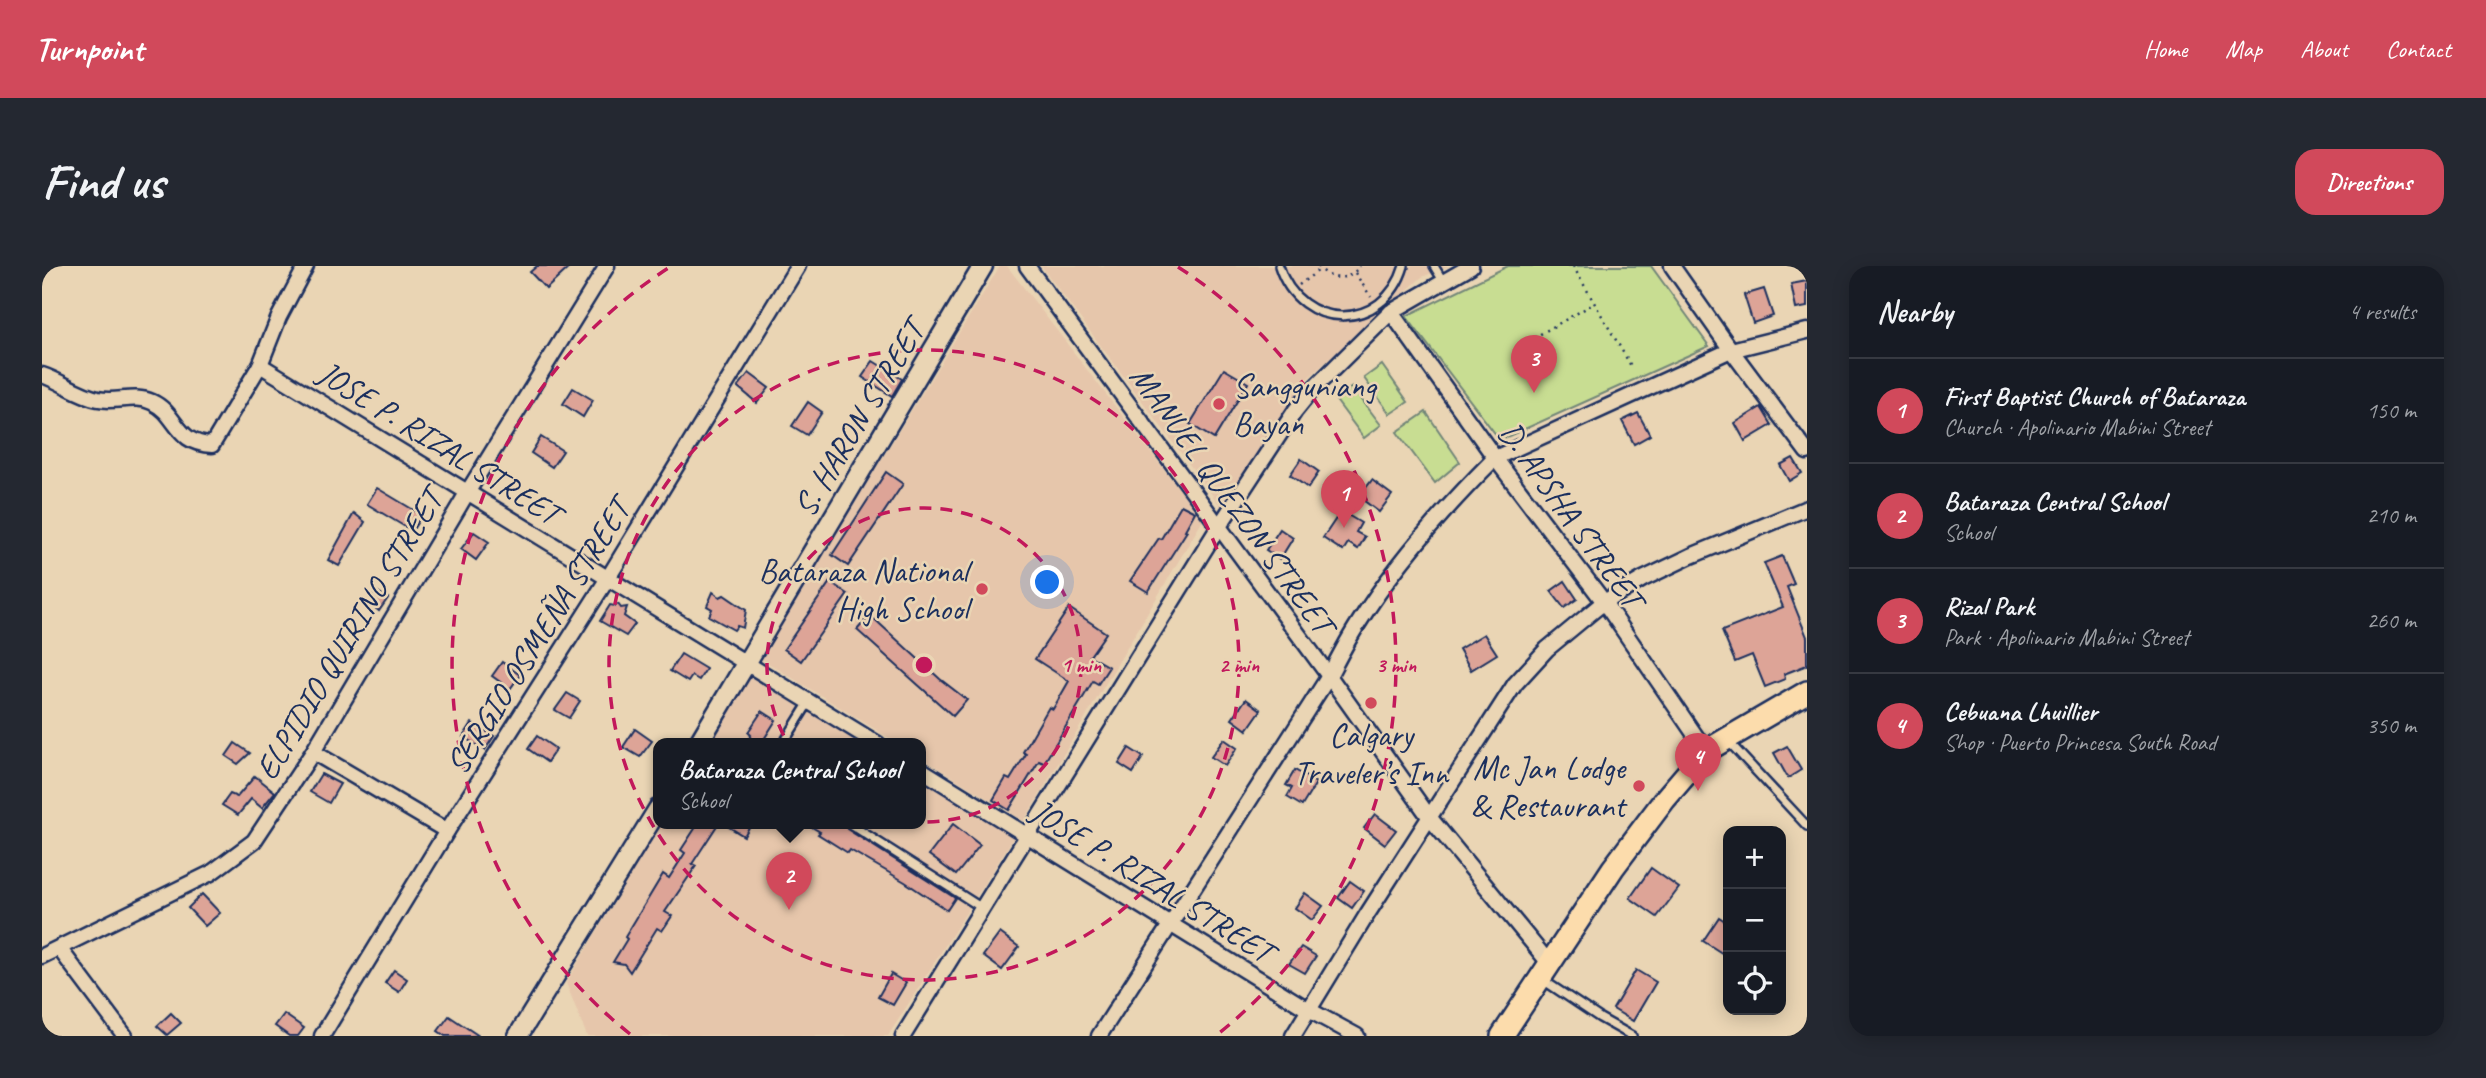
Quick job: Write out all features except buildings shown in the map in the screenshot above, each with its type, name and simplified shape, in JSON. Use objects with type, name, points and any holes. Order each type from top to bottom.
[{"type":"main road","points":[[1502,1036],[1613,868],[1665,799],[1706,751],[1807,691]]},
{"type":"street","points":[[42,375],[100,400],[134,398],[155,403],[166,413],[181,435],[209,446],[216,442],[260,365],[279,317],[306,266]]},
{"type":"street","name":"ELPIDIO QUIRINO STREET","points":[[42,956],[211,873],[254,841],[313,752],[467,493],[607,266]]},
{"type":"street","name":"SERGIO OSMEÑA STREET","points":[[322,1036],[447,831],[608,578],[798,266]]},
{"type":"street","name":"S. HARON STREET","points":[[702,738],[983,266]]},
{"type":"street","name":"MANUEL QUEZON STREET","points":[[1027,266],[1544,971]]},
{"type":"street","points":[[903,1036],[1218,528],[1295,411],[1383,307],[1471,266]]},
{"type":"street","points":[[1672,266],[1807,452]]},
{"type":"street","name":"D. APSHA STREET","points":[[1383,307],[1604,602],[1706,751]]},
{"type":"street","points":[[1099,1036],[1329,676],[1358,623],[1436,521],[1495,458],[1731,350],[1807,331]]},
{"type":"street","name":"JOSE P. RIZAL STREET","points":[[260,365],[868,738]]},
{"type":"street","points":[[1293,1036],[1515,684],[1547,649],[1604,602],[1643,579],[1807,508]]},
{"type":"street","points":[[313,752],[447,831]]},
{"type":"street","name":"JOSE P. RIZAL STREET","points":[[926,773],[1309,1010],[1357,1036]]},
{"type":"street","points":[[518,1036],[653,817]]},
{"type":"street","points":[[59,948],[125,1036]]},
{"type":"lane","points":[[1279,266],[1291,291],[1304,304],[1324,314],[1348,316],[1383,307],[1404,266]]},
{"type":"lane","points":[[1434,266],[1443,281]]},
{"type":"lane","points":[[787,738],[809,702]]},
{"type":"lane","points":[[1726,739],[1807,825]]},
{"type":"lane","points":[[857,829],[982,908]]},
{"type":"lane","points":[[1544,971],[1632,1036]]},
{"type":"path","points":[[1291,291],[1319,268],[1331,277],[1338,278],[1346,277],[1360,266]]},
{"type":"path","points":[[1573,266],[1631,366]]},
{"type":"path","points":[[1354,272],[1383,307]]},
{"type":"path","points":[[1528,341],[1595,303]]},
{"type":"shaded area","name":"Bataraza National High School","points":[[1000,266],[1007,266],[1203,520],[1024,821],[926,761],[926,738],[889,738],[760,658]]},
{"type":"shaded area","points":[[1041,266],[1449,266],[1422,277],[1308,378],[1222,508]]},
{"type":"shaded area","points":[[751,675],[853,738],[713,738]]},
{"type":"shaded area","points":[[926,783],[1014,837],[888,1036],[587,1036],[566,983],[658,829],[926,829]]},
{"type":"green space","points":[[1508,266],[1651,266],[1709,346],[1500,440],[1406,316]]},
{"type":"green space","points":[[1382,365],[1408,402],[1390,414],[1364,378]]},
{"type":"green space","points":[[1352,387],[1381,425],[1364,438],[1335,399]]},
{"type":"green space","points":[[1426,412],[1460,462],[1435,483],[1397,432]]},
{"type":"place","name":"Rizal Park","points":[[1534,393]]},
{"type":"place","name":"Sangguniang Bayan","points":[[1219,404]]},
{"type":"place","name":"First Baptist Church of Bataraza","points":[[1344,528]]},
{"type":"place","name":"Bataraza National High School","points":[[982,589]]},
{"type":"place","name":"Calgary Traveler’s Inn","points":[[1371,703]]},
{"type":"place","name":"Mc Jan Lodge & Restaurant","points":[[1639,786]]},
{"type":"place","name":"Cebuana Lhuillier","points":[[1698,791]]},
{"type":"place","name":"Bataraza Central School","points":[[789,910]]}]
